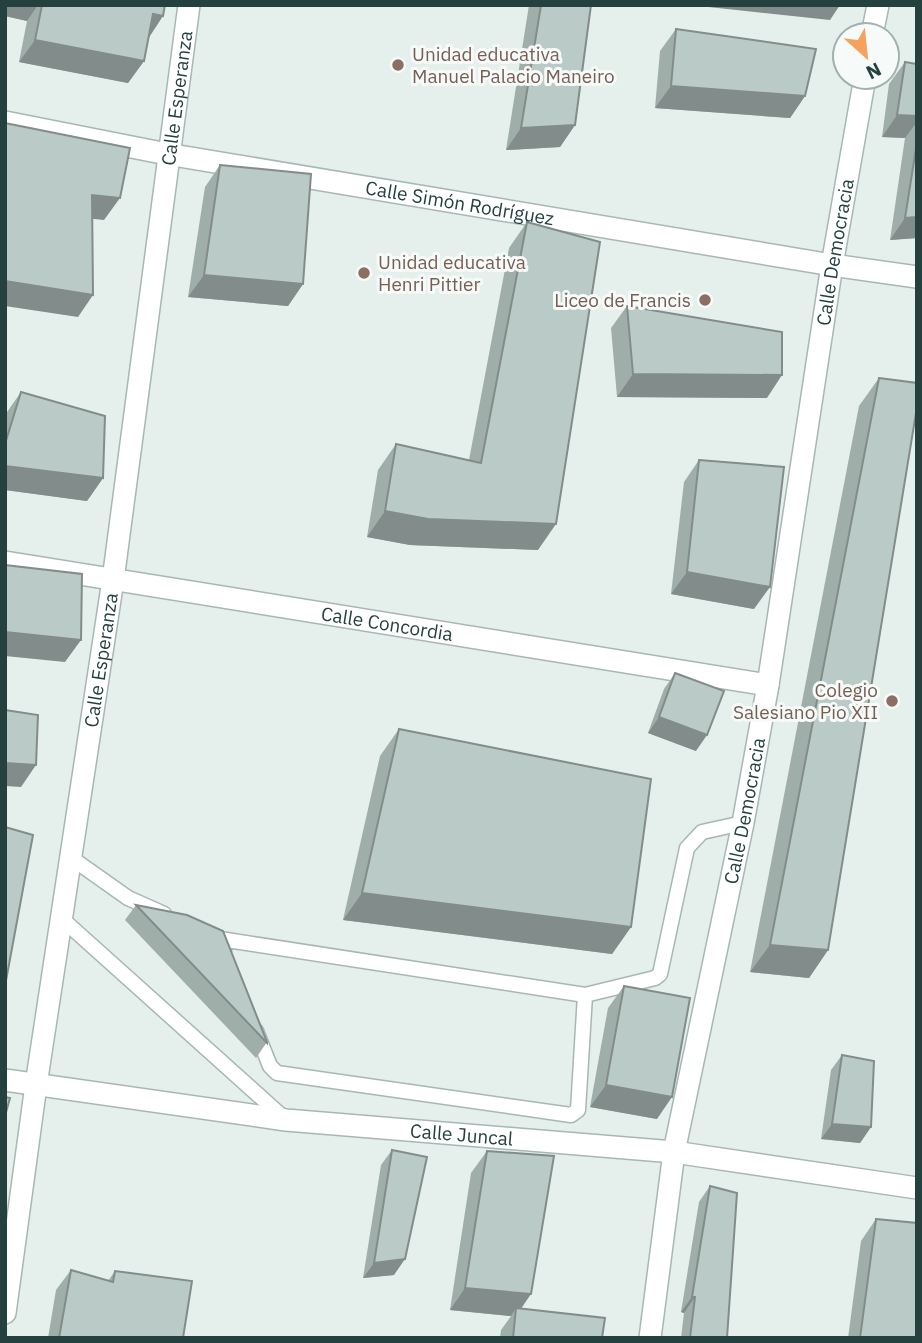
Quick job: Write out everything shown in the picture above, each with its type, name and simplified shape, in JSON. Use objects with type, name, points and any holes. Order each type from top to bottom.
[{"type":"street","name":"Calle Esperanza","points":[[5,1313],[36,1084],[113,580],[167,154],[189,5]]},
{"type":"street","name":"Calle Democracia","points":[[650,1338],[674,1152],[743,822],[768,685],[832,265],[863,91]]},
{"type":"street","name":"Calle Simón Rodríguez","points":[[5,122],[167,154],[832,265],[917,276]]},
{"type":"street","name":"Calle Concordia","points":[[5,562],[768,685]]},
{"type":"street","name":"Calle Juncal","points":[[5,1080],[286,1120],[674,1152],[917,1188]]},
{"type":"lane","points":[[230,964],[214,936],[585,995],[660,974],[687,848],[702,832],[743,822]]},
{"type":"lane","points":[[70,857],[128,898],[183,922]]},
{"type":"lane","points":[[61,918],[286,1120]]},
{"type":"lane","points":[[250,1015],[270,1066],[277,1073],[571,1115],[578,1110],[585,995]]},
{"type":"building","points":[[42,5],[165,5],[163,16],[153,14],[144,61],[35,40]]},
{"type":"building","points":[[541,5],[591,5],[575,125],[521,128]]},
{"type":"building","points":[[676,29],[816,49],[805,96],[671,86]]},
{"type":"building","points":[[905,62],[917,64],[917,116],[897,115]]},
{"type":"building","points":[[5,123],[130,148],[120,198],[92,195],[93,295],[5,281]]},
{"type":"building","points":[[917,142],[917,217],[905,218]]},
{"type":"building","points":[[220,165],[311,174],[303,284],[204,275]]},
{"type":"building","points":[[527,222],[600,242],[556,524],[428,519],[385,511],[396,444],[481,463]]},
{"type":"building","points":[[627,306],[782,332],[782,375],[633,374]]},
{"type":"building","points":[[879,378],[917,383],[917,407],[828,950],[770,945]]},
{"type":"building","points":[[21,392],[105,416],[103,478],[5,466],[5,444]]},
{"type":"building","points":[[699,460],[784,467],[770,587],[687,572]]},
{"type":"building","points":[[5,565],[82,574],[81,640],[5,632]]},
{"type":"building","points":[[675,673],[724,691],[707,735],[659,717]]},
{"type":"building","points":[[5,710],[38,715],[36,765],[5,763]]},
{"type":"building","points":[[399,729],[651,779],[631,927],[362,893]]},
{"type":"building","points":[[5,827],[33,835],[5,986]]},
{"type":"building","points":[[136,905],[187,915],[223,931],[267,1043]]},
{"type":"building","points":[[624,986],[690,998],[672,1097],[606,1085]]},
{"type":"building","points":[[842,1055],[874,1061],[871,1127],[832,1124]]},
{"type":"building","points":[[5,1097],[10,1098],[5,1116]]},
{"type":"building","points":[[392,1150],[427,1157],[405,1259],[374,1263]]},
{"type":"building","points":[[487,1151],[554,1156],[531,1294],[465,1288]]},
{"type":"building","points":[[710,1186],[737,1193],[727,1338],[690,1338],[695,1297],[692,1297]]},
{"type":"building","points":[[876,1219],[917,1223],[917,1338],[860,1338]]},
{"type":"building","points":[[71,1270],[113,1282],[115,1271],[192,1281],[183,1338],[59,1338]]},
{"type":"building","points":[[516,1308],[605,1318],[602,1338],[513,1338]]},
{"type":"place","name":"Unidad educativa Manuel Palacio Maneiro","points":[[398,65]]},
{"type":"place","name":"Unidad educativa Henri Pittier","points":[[364,273]]},
{"type":"place","name":"Liceo de Francis","points":[[705,300]]},
{"type":"place","name":"Colegio Salesiano Pio XII","points":[[892,701]]}]
